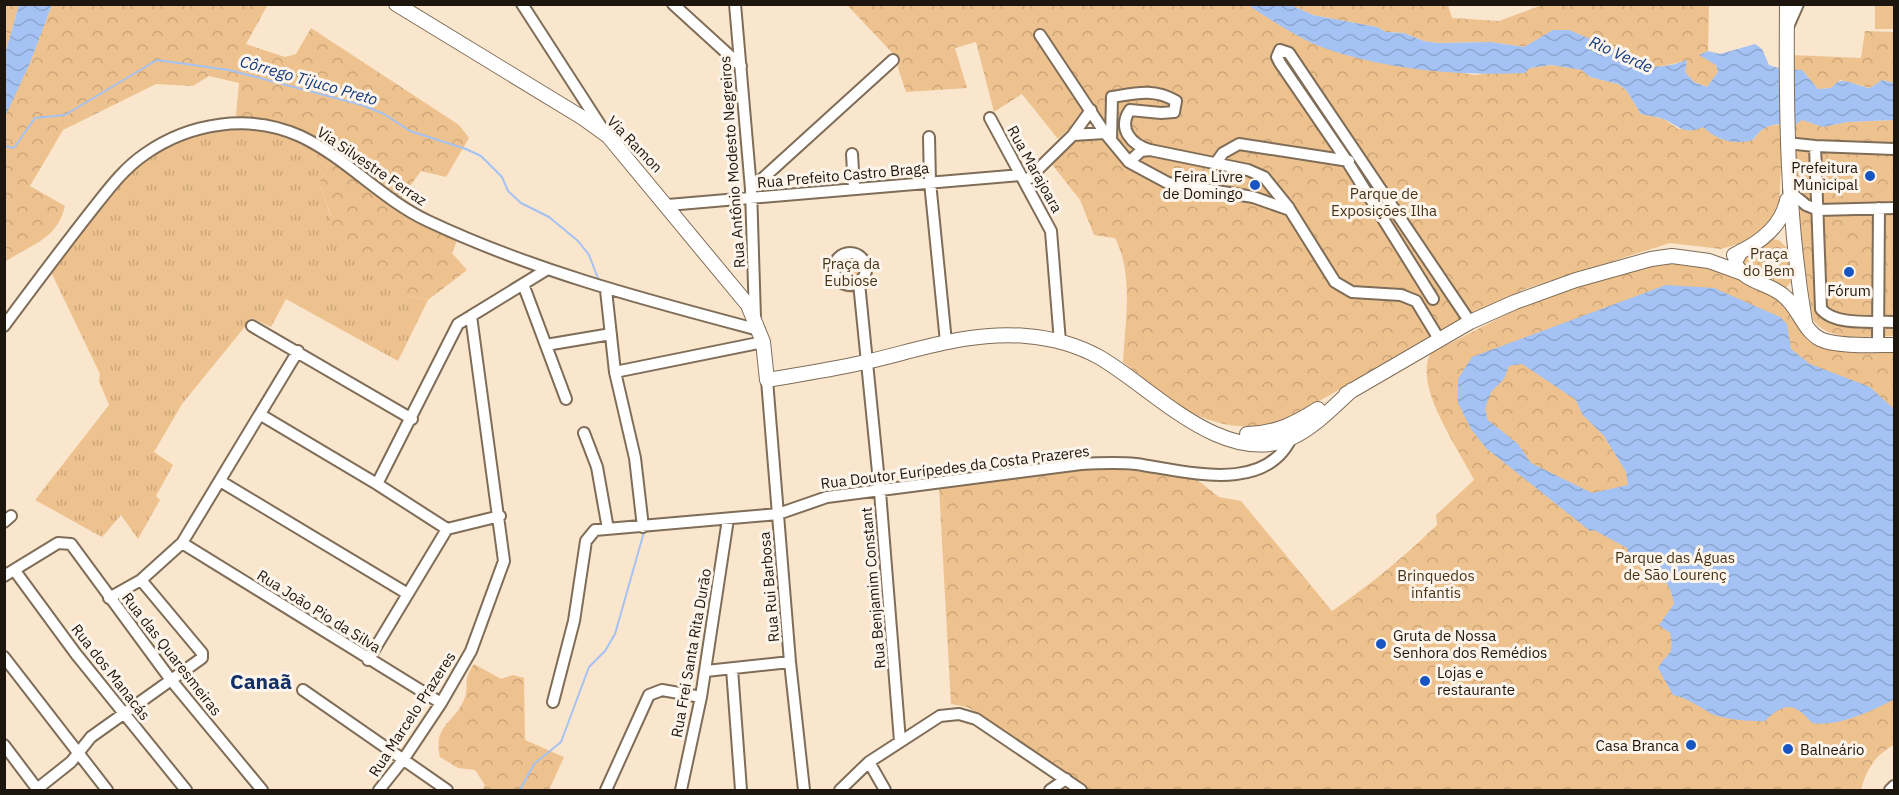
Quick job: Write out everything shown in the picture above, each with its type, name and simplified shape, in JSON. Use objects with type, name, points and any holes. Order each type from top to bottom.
[{"type":"main road","name":"Via Ramon","points":[[396,4],[583,118],[608,136],[668,205],[735,288],[759,330],[767,380]]},
{"type":"main road","points":[[1787,4],[1789,191],[1792,243],[1805,322]]},
{"type":"main road","points":[[1708,261],[1727,258],[1742,251],[1768,233],[1783,215],[1789,191]]},
{"type":"main road","points":[[1768,233],[1783,235],[1792,243]]},
{"type":"main road","points":[[1742,251],[1735,262],[1742,273]]},
{"type":"main road","points":[[1196,423],[1226,433],[1254,434],[1277,430],[1297,423],[1470,322],[1554,287],[1651,259],[1672,256],[1708,261],[1742,273],[1782,293],[1810,331],[1820,340],[1894,345]]},
{"type":"main road","points":[[1782,293],[1798,280]]},
{"type":"main road","points":[[767,380],[868,361],[946,342],[1005,335],[1060,342],[1109,363],[1217,436],[1239,442],[1271,442],[1291,438],[1352,390]]},
{"type":"street","points":[[522,4],[608,136]]},
{"type":"street","points":[[673,4],[741,66]]},
{"type":"street","name":"Rua Antônio Modesto Negreiros","points":[[735,4],[751,194],[759,330]]},
{"type":"street","points":[[1786,36],[1798,4]]},
{"type":"street","points":[[1041,35],[1108,137],[1129,162],[1168,183],[1261,199],[1290,210]]},
{"type":"street","points":[[1433,299],[1347,161],[1280,63],[1277,57],[1278,51],[1283,49],[1289,53],[1470,322]]},
{"type":"street","points":[[751,194],[894,60]]},
{"type":"street","points":[[1108,137],[1112,97],[1143,91],[1164,94],[1176,101],[1174,112],[1130,110],[1125,120],[1125,130],[1134,142],[1150,150],[1248,170],[1264,177],[1290,210],[1335,282],[1352,292],[1401,295],[1416,301],[1439,339]]},
{"type":"street","points":[[1023,179],[1073,135],[1091,110]]},
{"type":"street","name":"Rua Marajoara","points":[[990,118],[1045,218],[1053,240],[1060,342]]},
{"type":"street","name":"Via Silvestre Ferraz","points":[[4,326],[74,232],[130,166],[145,154],[180,135],[222,124],[260,125],[298,136],[335,157],[400,207],[546,270],[606,290],[759,330]]},
{"type":"street","points":[[1073,135],[1108,137]]},
{"type":"street","points":[[929,137],[930,182],[946,342]]},
{"type":"street","points":[[1787,139],[1815,146],[1894,149]]},
{"type":"street","points":[[1215,164],[1223,153],[1239,144],[1347,161],[1360,161]]},
{"type":"street","points":[[1815,146],[1821,309],[1826,315],[1833,317],[1894,322]]},
{"type":"street","points":[[1129,162],[1141,151],[1150,150]]},
{"type":"street","points":[[852,154],[854,188]]},
{"type":"street","name":"Rua Prefeito Castro Braga","points":[[668,205],[751,194],[930,182],[1023,179]]},
{"type":"street","points":[[1789,191],[1806,205],[1818,210],[1894,208]]},
{"type":"street","points":[[1878,345],[1880,321],[1879,208]]},
{"type":"street","points":[[377,484],[412,419],[454,329],[546,270]]},
{"type":"street","name":"Rua Benjamim Constant","points":[[859,283],[880,492],[900,741]]},
{"type":"street","points":[[523,284],[566,399]]},
{"type":"street","points":[[606,290],[615,372],[635,458],[643,527]]},
{"type":"street","name":"Rua Marcelo Prazeres","points":[[379,790],[403,760],[441,703],[471,651],[504,561],[500,516],[471,316]]},
{"type":"street","points":[[252,326],[412,419]]},
{"type":"street","points":[[615,372],[759,330]]},
{"type":"street","points":[[546,345],[611,334]]},
{"type":"street","points":[[109,598],[141,580],[182,543],[298,351]]},
{"type":"street","name":"Rua Rui Barbosa","points":[[767,380],[790,662],[804,790]]},
{"type":"street","points":[[261,415],[447,529]]},
{"type":"street","name":"Rua Doutor Eurípedes da Costa Prazeres","points":[[554,702],[574,621],[586,541],[595,530],[778,514],[827,497],[1100,463],[1136,464],[1200,474],[1238,473],[1255,470],[1276,461],[1291,438],[1297,423]]},
{"type":"street","points":[[584,433],[597,467],[609,529]]},
{"type":"street","points":[[220,481],[408,594]]},
{"type":"street","points":[[368,660],[447,529],[500,516]]},
{"type":"street","name":"Rua Frei Santa Rita Durão","points":[[681,790],[701,697],[728,519]]},
{"type":"street","name":"Rua das Quaresmeiras","points":[[15,571],[58,543],[71,544],[171,680],[262,790]]},
{"type":"street","name":"Rua João Pio da Silva","points":[[182,543],[441,703]]},
{"type":"street","points":[[4,576],[15,571]]},
{"type":"street","name":"Rua dos Manacás","points":[[15,571],[186,790]]},
{"type":"street","points":[[4,745],[38,790],[64,769],[91,737],[201,660],[202,653],[141,580]]},
{"type":"street","points":[[6,662],[107,790]]},
{"type":"street","points":[[705,671],[790,662]]},
{"type":"street","points":[[732,669],[741,790]]},
{"type":"street","points":[[303,690],[447,790]]},
{"type":"street","points":[[606,790],[649,695],[663,690],[701,697]]},
{"type":"street","points":[[840,790],[869,762],[900,741],[944,715],[959,714],[976,719],[1081,790]]},
{"type":"street","points":[[869,762],[885,790]]},
{"type":"street","points":[[1050,790],[1066,779]]},
{"type":"street","points":[[1890,790],[1894,786]]},
{"type":"green space","points":[[268,4],[246,44],[285,57],[296,54],[311,28],[459,125],[469,138],[446,177],[421,171],[399,201],[324,145],[236,116],[239,83],[209,76],[193,86],[156,84],[63,130],[30,186],[65,206],[61,217],[56,227],[42,240],[5,262],[4,117],[30,63],[52,5]]},
{"type":"green space","points":[[4,5],[19,5],[5,54]]},
{"type":"green space","name":"Parque de Exposições Ilha","points":[[847,5],[1248,5],[1310,41],[1444,70],[1475,75],[1552,65],[1582,70],[1590,77],[1618,84],[1626,90],[1641,114],[1664,119],[1678,129],[1703,127],[1721,139],[1753,140],[1764,127],[1783,124],[1779,208],[1764,228],[1741,243],[1721,249],[1670,243],[1525,289],[1474,313],[1277,425],[1252,427],[1230,425],[1193,413],[1176,403],[1123,362],[1127,299],[1125,268],[1121,252],[1115,238],[1094,235],[1080,200],[1051,163],[1074,137],[1102,138],[1085,113],[1058,139],[1022,94],[994,112],[976,42],[955,48],[967,88],[906,92],[898,68],[900,61]]},
{"type":"green space","points":[[1291,5],[1448,5],[1452,18],[1499,21],[1542,5],[1709,5],[1708,51],[1700,54],[1716,65],[1718,72],[1707,87],[1694,82],[1685,72],[1687,61],[1648,69],[1639,64],[1625,62],[1569,30],[1553,31],[1524,47],[1491,42],[1438,43],[1424,41],[1404,33],[1386,32],[1377,27],[1313,15]]},
{"type":"green space","points":[[1875,5],[1894,5],[1894,29],[1875,29]]},
{"type":"green space","points":[[1865,31],[1894,32],[1894,83],[1882,80],[1870,88],[1840,80],[1832,88],[1818,89],[1802,70],[1793,70],[1792,55],[1861,58]]},
{"type":"green space","points":[[1802,120],[1823,127],[1848,122],[1894,120],[1894,336],[1839,335],[1820,327],[1813,320],[1796,210],[1793,125]]},
{"type":"green space","points":[[259,128],[299,139],[302,149],[328,167],[319,183],[331,217],[409,296],[428,300],[398,361],[286,299],[271,327],[252,318],[182,404],[154,452],[173,465],[156,496],[160,500],[138,539],[121,515],[102,537],[35,500],[109,405],[99,381],[100,374],[52,274],[56,264],[105,200],[141,164],[162,149],[213,129]]},
{"type":"green space","points":[[299,139],[458,238],[452,253],[467,270],[428,300],[409,296],[328,224],[331,216],[319,183],[328,167],[302,149]]},
{"type":"green space","name":"Praça do Bem","points":[[1769,239],[1779,240],[1787,248],[1791,282],[1784,290],[1745,272],[1739,261]]},
{"type":"green space","name":"Praça da Eubiose","points":[[851,249],[866,256],[873,271],[866,286],[851,293],[836,286],[829,271],[836,256]]},
{"type":"green space","name":"Parque das Águas de São Lourenç","points":[[1671,259],[1723,270],[1783,300],[1807,340],[1822,348],[1894,352],[1894,745],[1872,764],[1861,790],[1088,790],[976,712],[967,707],[951,704],[939,487],[1081,469],[1108,468],[1195,478],[1219,497],[1241,501],[1332,611],[1360,591],[1424,537],[1437,525],[1436,515],[1474,480],[1432,399],[1427,366],[1431,353],[1535,300]]},
{"type":"green space","points":[[474,664],[501,679],[513,675],[524,678],[525,740],[564,757],[549,790],[482,790],[485,785],[475,770],[458,768],[440,757],[439,738],[464,700],[468,676]]},
{"type":"water","points":[[19,5],[52,5],[30,63],[5,117],[5,54]]},
{"type":"water","points":[[1248,5],[1291,5],[1313,15],[1377,27],[1386,32],[1404,33],[1424,41],[1438,43],[1491,42],[1524,47],[1553,30],[1569,30],[1617,50],[1625,62],[1656,67],[1687,60],[1685,72],[1694,82],[1707,87],[1718,72],[1716,65],[1699,55],[1708,51],[1720,54],[1755,44],[1762,49],[1769,65],[1782,69],[1802,70],[1818,89],[1832,88],[1835,84],[1844,81],[1870,88],[1882,80],[1894,83],[1894,120],[1848,122],[1823,127],[1802,120],[1795,125],[1777,124],[1766,127],[1753,140],[1726,141],[1714,136],[1703,127],[1688,130],[1663,119],[1641,114],[1626,90],[1618,84],[1590,77],[1582,70],[1551,65],[1530,68],[1525,73],[1500,74],[1423,70],[1373,62],[1314,44]]},
{"type":"water","points":[[1666,285],[1714,288],[1780,317],[1787,324],[1791,349],[1810,364],[1870,387],[1894,409],[1893,700],[1853,718],[1822,724],[1812,723],[1800,711],[1789,707],[1778,710],[1765,721],[1746,721],[1723,717],[1673,695],[1658,668],[1670,653],[1672,646],[1670,633],[1659,625],[1674,604],[1669,587],[1658,573],[1628,552],[1627,548],[1594,530],[1590,531],[1486,448],[1471,429],[1458,403],[1458,379],[1472,357]],"holes":[[[1522,364],[1576,400],[1582,414],[1604,436],[1626,472],[1628,485],[1592,493],[1531,463],[1518,444],[1488,420],[1485,409],[1491,392],[1504,379],[1509,366]]]},
{"type":"waterway","name":"Côrrego Tijuco Preto","points":[[4,146],[14,148],[35,118],[65,115],[157,60],[229,70],[362,105],[384,114],[410,131],[481,156],[502,177],[508,191],[521,203],[549,217],[578,241],[589,255],[599,281]]},
{"type":"waterway","points":[[520,790],[534,764],[561,742],[589,667],[605,651],[615,634],[644,532]]},
{"type":"place","name":"Prefeitura Municipal","points":[[1870,176]]},
{"type":"place","name":"Feira Livre de Domingo","points":[[1255,185]]},
{"type":"place","name":"Fórum","points":[[1849,272]]},
{"type":"place","name":"Gruta de Nossa Senhora dos Remédios","points":[[1381,644]]},
{"type":"place","name":"Lojas e restaurante","points":[[1425,681]]},
{"type":"place","name":"Casa Branca","points":[[1691,745]]},
{"type":"place","name":"Balneário","points":[[1788,749]]},
{"type":"district","name":"Canaã","points":[[261,681]]},
{"type":"water label","name":"Rio Verde","points":[[1621,54]]},
{"type":"park label","name":"Brinquedos infantis","points":[[1436,584]]}]
